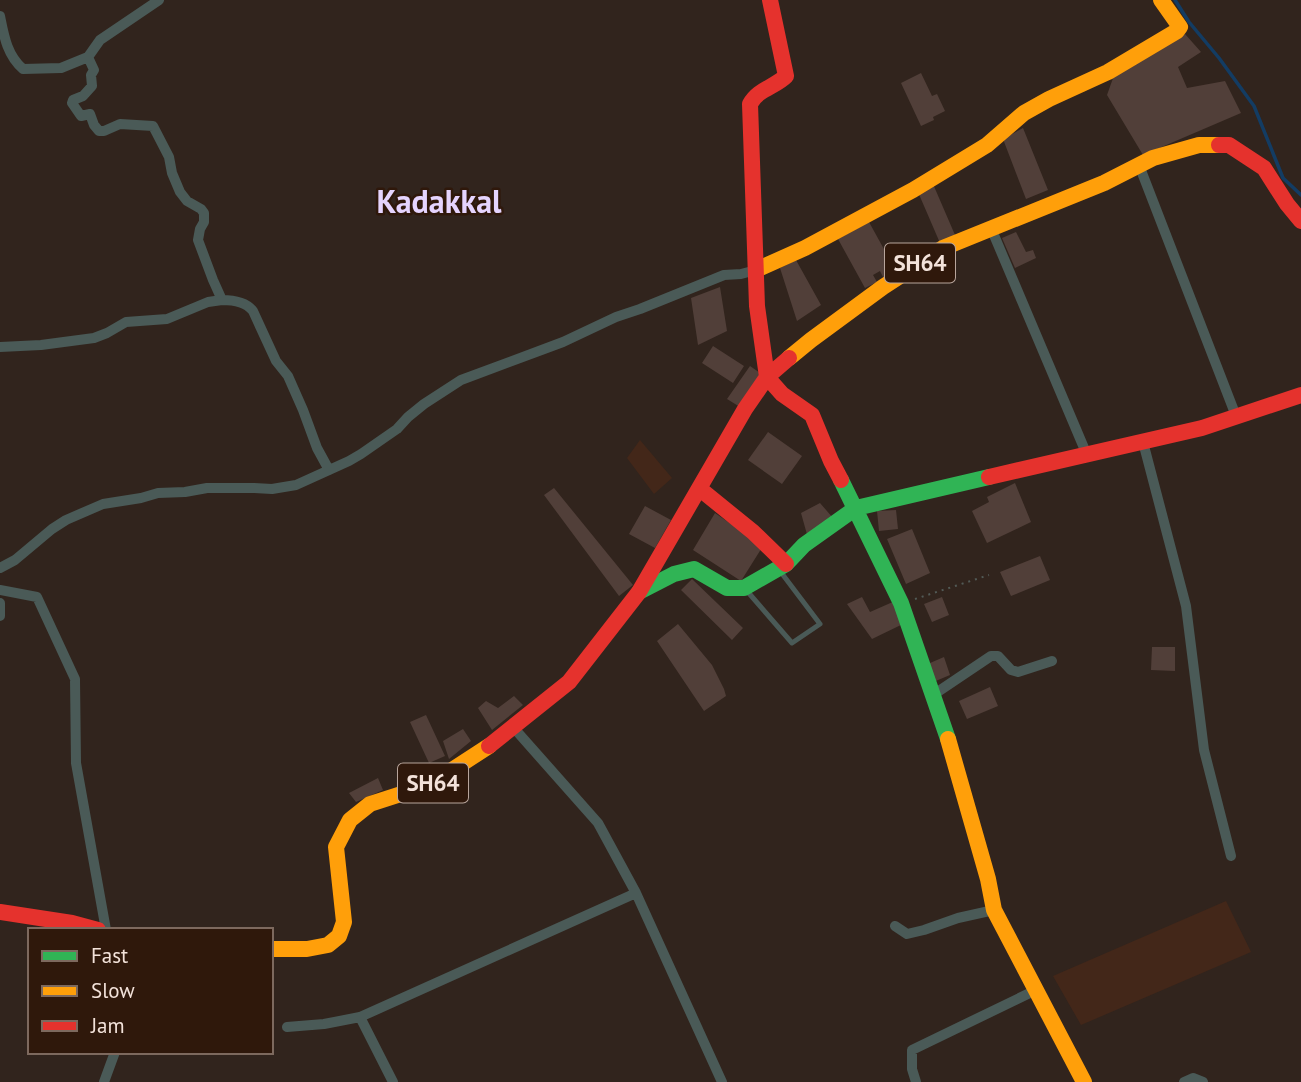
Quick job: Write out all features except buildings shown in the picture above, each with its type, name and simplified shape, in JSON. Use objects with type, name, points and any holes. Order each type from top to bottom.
[{"type":"main road","points":[[769,0],[787,73],[780,84],[756,94],[750,104],[757,306],[767,377],[782,394],[812,415],[831,461],[901,603],[946,732],[981,852],[994,910],[1084,1082]]},
{"type":"main road","points":[[756,270],[805,248],[913,190],[987,145],[1024,113],[1108,72],[1177,31],[1180,27],[1161,0]]},
{"type":"main road","name":"SH64","points":[[273,949],[307,949],[328,945],[339,936],[344,922],[336,846],[349,820],[370,804],[429,785],[488,747],[569,682],[639,592],[739,419],[767,377],[811,340],[883,287],[943,248],[1104,183],[1153,158],[1199,145],[1229,145],[1264,168],[1301,221]]},
{"type":"main road","points":[[639,592],[674,574],[694,569],[727,588],[744,588],[782,566],[804,545],[856,508],[1202,428],[1301,395]]},
{"type":"main road","points":[[700,489],[753,532],[782,566]]},
{"type":"main road","points":[[0,912],[91,928]]},
{"type":"street","points":[[0,16],[8,47],[23,69],[61,68],[88,57],[100,40],[159,0]]},
{"type":"street","points":[[88,57],[94,70],[91,75],[92,86],[72,103],[81,116],[90,114],[99,131],[120,124],[153,126],[169,157],[180,192],[187,201],[204,213],[198,240],[222,300]]},
{"type":"street","points":[[1139,165],[1237,416]]},
{"type":"street","points":[[991,228],[1087,455]]},
{"type":"street","points":[[0,568],[15,560],[51,529],[103,504],[158,493],[208,488],[272,489],[296,485],[349,461],[374,446],[424,404],[461,380],[564,342],[616,317],[724,275],[756,270]]},
{"type":"street","points":[[0,347],[94,338],[126,322],[167,319],[208,302],[230,300],[248,304],[276,360],[288,376],[317,448],[329,470]]},
{"type":"street","points":[[1143,442],[1186,606],[1203,750],[1231,856]]},
{"type":"street","points":[[0,590],[37,597],[75,679],[76,763],[106,928]]},
{"type":"street","points":[[0,603],[0,616]]},
{"type":"street","points":[[933,695],[991,656],[998,656],[1011,670],[1018,671],[1052,661]]},
{"type":"street","points":[[513,727],[598,823],[636,893],[722,1082]]},
{"type":"street","points":[[287,1027],[360,1017],[636,893]]},
{"type":"street","points":[[895,926],[907,934],[994,910]]},
{"type":"street","points":[[916,1082],[912,1069],[912,1050],[1036,990]]},
{"type":"street","points":[[360,1017],[393,1082]]},
{"type":"street","points":[[104,1082],[114,1054]]},
{"type":"street","points":[[1184,1082],[1193,1078],[1203,1082]]},
{"type":"lane","points":[[744,588],[792,643],[820,624],[782,566]]},
{"type":"path","points":[[901,603],[989,575]]},
{"type":"shaded area","points":[[640,440],[672,478],[654,494],[627,458]]},
{"type":"shaded area","points":[[1226,901],[1251,952],[1081,1025],[1053,976]]},
{"type":"waterway","points":[[1175,0],[1254,106],[1283,178],[1301,195]]},
{"type":"traffic: fast","points":[[639,592],[674,574],[694,569],[727,588],[744,588],[786,564],[804,545],[856,508],[989,477]]},
{"type":"traffic: fast","points":[[841,480],[901,603],[948,739]]},
{"type":"traffic: slow","points":[[756,270],[805,248],[913,190],[987,145],[1024,113],[1108,72],[1177,31],[1180,27],[1161,0]]},
{"type":"traffic: slow","points":[[789,358],[883,287],[943,248],[1104,183],[1153,158],[1199,145],[1219,145]]},
{"type":"traffic: slow","points":[[948,739],[988,879],[994,910],[1084,1082]]},
{"type":"traffic: slow","points":[[273,949],[307,949],[328,945],[339,936],[344,922],[336,847],[350,820],[370,804],[429,785],[489,746]]},
{"type":"traffic: jam","points":[[770,0],[786,76],[757,95],[750,104],[757,306],[767,377],[782,394],[812,415],[841,480]]},
{"type":"traffic: jam","points":[[1219,145],[1229,145],[1264,168],[1301,221]]},
{"type":"traffic: jam","points":[[489,746],[569,682],[639,592],[745,409],[767,377],[789,358]]},
{"type":"traffic: jam","points":[[989,477],[1202,428],[1301,395]]},
{"type":"traffic: jam","points":[[700,489],[753,532],[786,564]]},
{"type":"traffic: jam","points":[[0,912],[91,928]]},
{"type":"district","name":"Kadakkal","points":[[439,202]]}]
